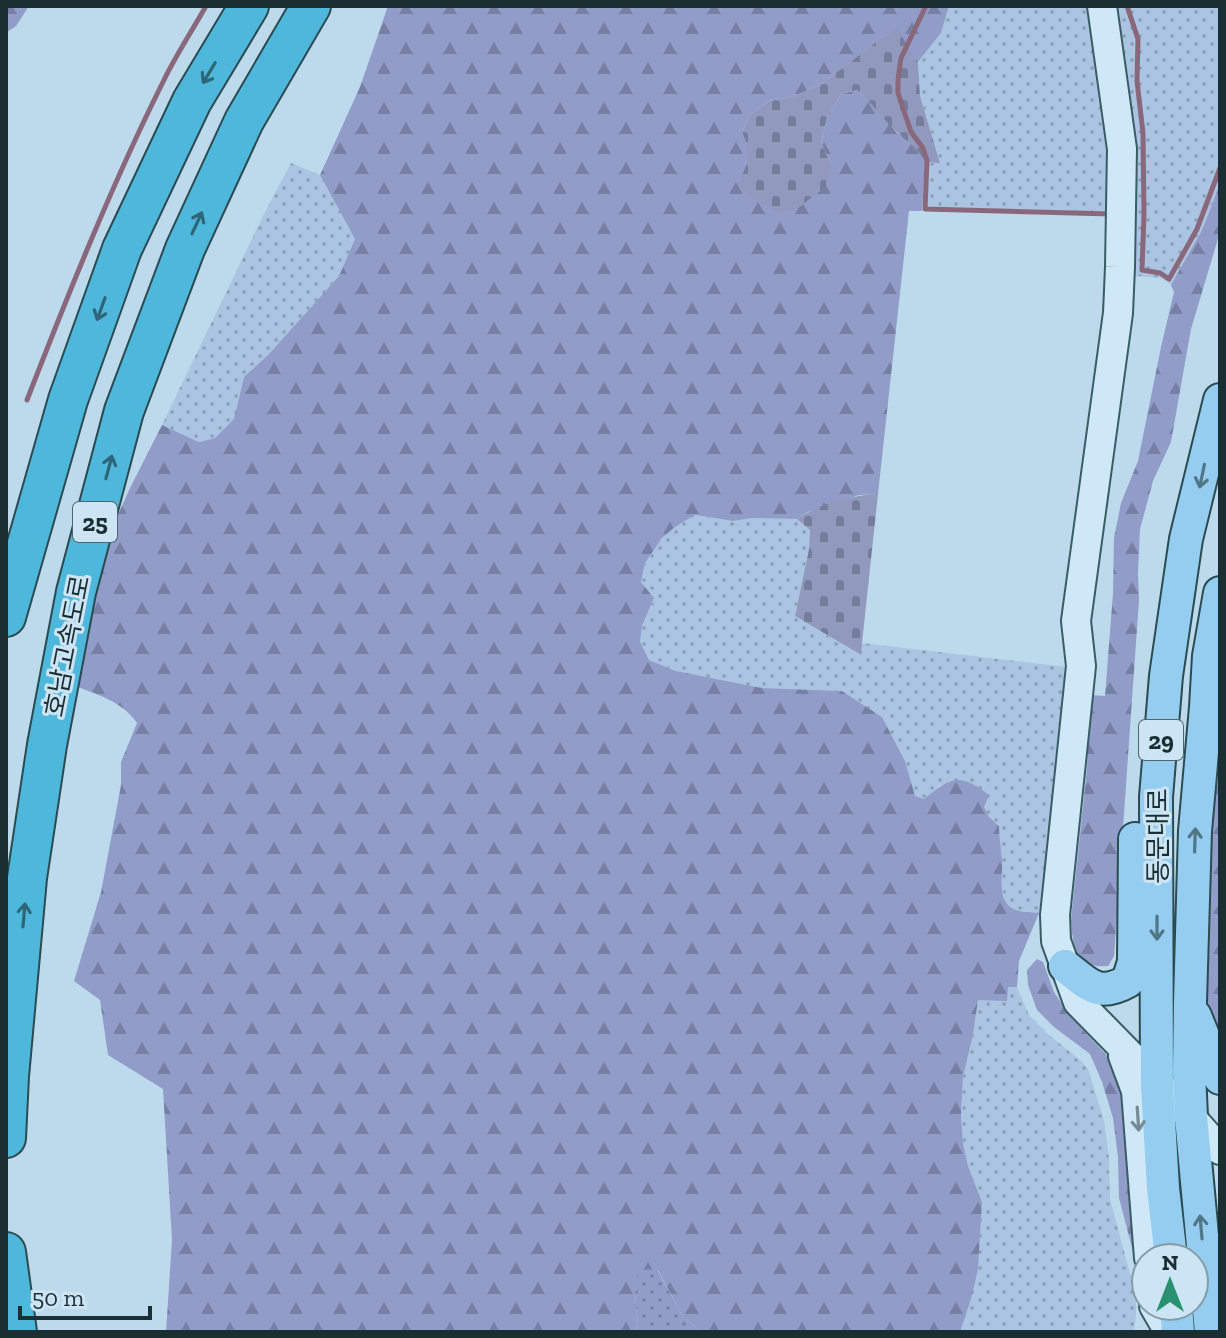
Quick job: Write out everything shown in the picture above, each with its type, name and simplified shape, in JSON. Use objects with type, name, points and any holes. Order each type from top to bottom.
[{"type":"highway","name":"25","points":[[6,617],[68,400],[122,249],[192,101],[249,6]]},
{"type":"highway","name":"호남고속도로","points":[[6,1138],[27,878],[47,745],[76,592],[124,411],[185,249],[244,121],[311,6]]},
{"type":"highway","points":[[6,1252],[17,1332]]},
{"type":"main road","name":"동문대로","points":[[1169,1242],[1157,1085],[1156,797],[1166,676],[1186,539],[1220,400]]},
{"type":"main road","name":"동문대로","points":[[1195,1242],[1190,1002],[1195,831],[1209,656],[1220,593]]},
{"type":"main road","points":[[1065,966],[1093,989],[1114,989],[1128,981],[1134,962],[1135,839],[1156,797]]},
{"type":"main road","points":[[1190,1002],[1220,1078]]},
{"type":"main road","points":[[1210,1291],[1220,1271]]},
{"type":"street","points":[[1102,6],[1122,149],[1118,313],[1076,621],[1081,666],[1055,915],[1056,941],[1078,1002],[1220,1150]]},
{"type":"street","points":[[1118,1044],[1136,1091],[1148,1242]]},
{"type":"shaded area","points":[[949,6],[1094,6],[1099,21],[1113,212],[927,207],[929,163],[940,162],[920,96],[918,62],[941,33]]},
{"type":"shaded area","points":[[1109,6],[1220,6],[1220,184],[1202,230],[1171,285],[1161,278],[1138,276],[1127,283]]},
{"type":"shaded area","points":[[291,163],[320,175],[355,239],[339,276],[268,355],[244,377],[234,419],[215,438],[199,442],[162,425]]},
{"type":"shaded area","points":[[695,515],[733,521],[797,519],[810,530],[795,616],[860,655],[862,643],[1066,667],[1050,837],[1039,913],[1015,910],[1006,904],[1002,889],[999,826],[984,807],[941,785],[924,799],[914,796],[905,761],[882,717],[842,691],[762,688],[676,671],[649,660],[640,643],[642,626],[654,599],[641,582],[645,563],[662,538]]},
{"type":"shaded area","points":[[1007,987],[1017,987],[1029,1015],[1088,1069],[1104,1120],[1110,1199],[1130,1274],[1130,1322],[1135,1322],[1134,1332],[960,1332],[971,1299],[982,1202],[968,1166],[961,1116],[963,1077],[978,1000]]},
{"type":"green space","points":[[6,6],[29,6],[16,26],[6,33]]},
{"type":"green space","points":[[388,6],[949,6],[941,33],[918,62],[895,28],[820,85],[792,97],[769,101],[750,115],[742,132],[748,144],[749,160],[831,164],[821,143],[827,117],[841,94],[857,90],[896,132],[919,150],[925,162],[922,211],[909,211],[878,494],[859,495],[808,512],[797,519],[733,521],[695,515],[675,527],[662,538],[645,563],[641,582],[654,598],[642,626],[640,642],[649,660],[676,671],[762,688],[842,691],[882,717],[905,761],[915,796],[924,799],[941,786],[956,780],[970,783],[989,795],[984,807],[999,826],[1005,900],[1014,909],[1039,913],[1019,961],[1017,987],[1008,987],[1007,1001],[978,1000],[963,1077],[963,1143],[982,1202],[978,1269],[960,1332],[701,1332],[683,1317],[658,1270],[638,1269],[635,1294],[638,1325],[634,1332],[166,1332],[172,1240],[163,1089],[108,1055],[100,1000],[74,981],[101,892],[121,785],[121,762],[137,723],[116,704],[72,685],[104,546],[162,425],[199,442],[215,438],[234,419],[244,377],[268,355],[339,276],[355,239],[320,175],[360,87]]},
{"type":"green space","points":[[896,27],[918,62],[920,96],[940,163],[925,162],[857,90],[841,94],[827,117],[821,143],[831,164],[825,187],[798,208],[778,212],[750,198],[738,183],[748,158],[742,132],[750,115],[769,101],[792,97],[820,85]]},
{"type":"green space","points":[[1220,184],[1220,232],[1191,329],[1171,442],[1153,481],[1140,529],[1139,600],[1114,956],[1108,966],[1097,966],[1082,960],[1078,954],[1071,920],[1087,768],[1090,695],[1105,696],[1114,538],[1121,503],[1138,461],[1174,292],[1171,285],[1202,230]]},
{"type":"green space","points":[[878,494],[861,655],[795,616],[810,530],[797,519],[836,501]]},
{"type":"green space","points":[[1220,754],[1220,1055],[1202,967],[1203,914]]},
{"type":"green space","points":[[1037,959],[1043,962],[1054,992],[1070,1016],[1112,1061],[1126,1093],[1140,1242],[1131,1242],[1119,1198],[1113,1118],[1102,1082],[1090,1054],[1037,1010],[1028,985],[1027,970]]},
{"type":"green space","points":[[637,1269],[657,1269],[683,1317],[701,1332],[634,1332],[638,1325],[635,1294]]},
{"type":"waterway","points":[[27,400],[127,159],[169,71],[206,6]]},
{"type":"waterway","points":[[926,6],[901,58],[898,80],[898,93],[911,132],[923,148],[927,161],[925,209],[1111,214]]},
{"type":"waterway","points":[[1127,6],[1138,39],[1137,81],[1143,133],[1142,270],[1160,273],[1169,279],[1197,229],[1220,168]]}]
